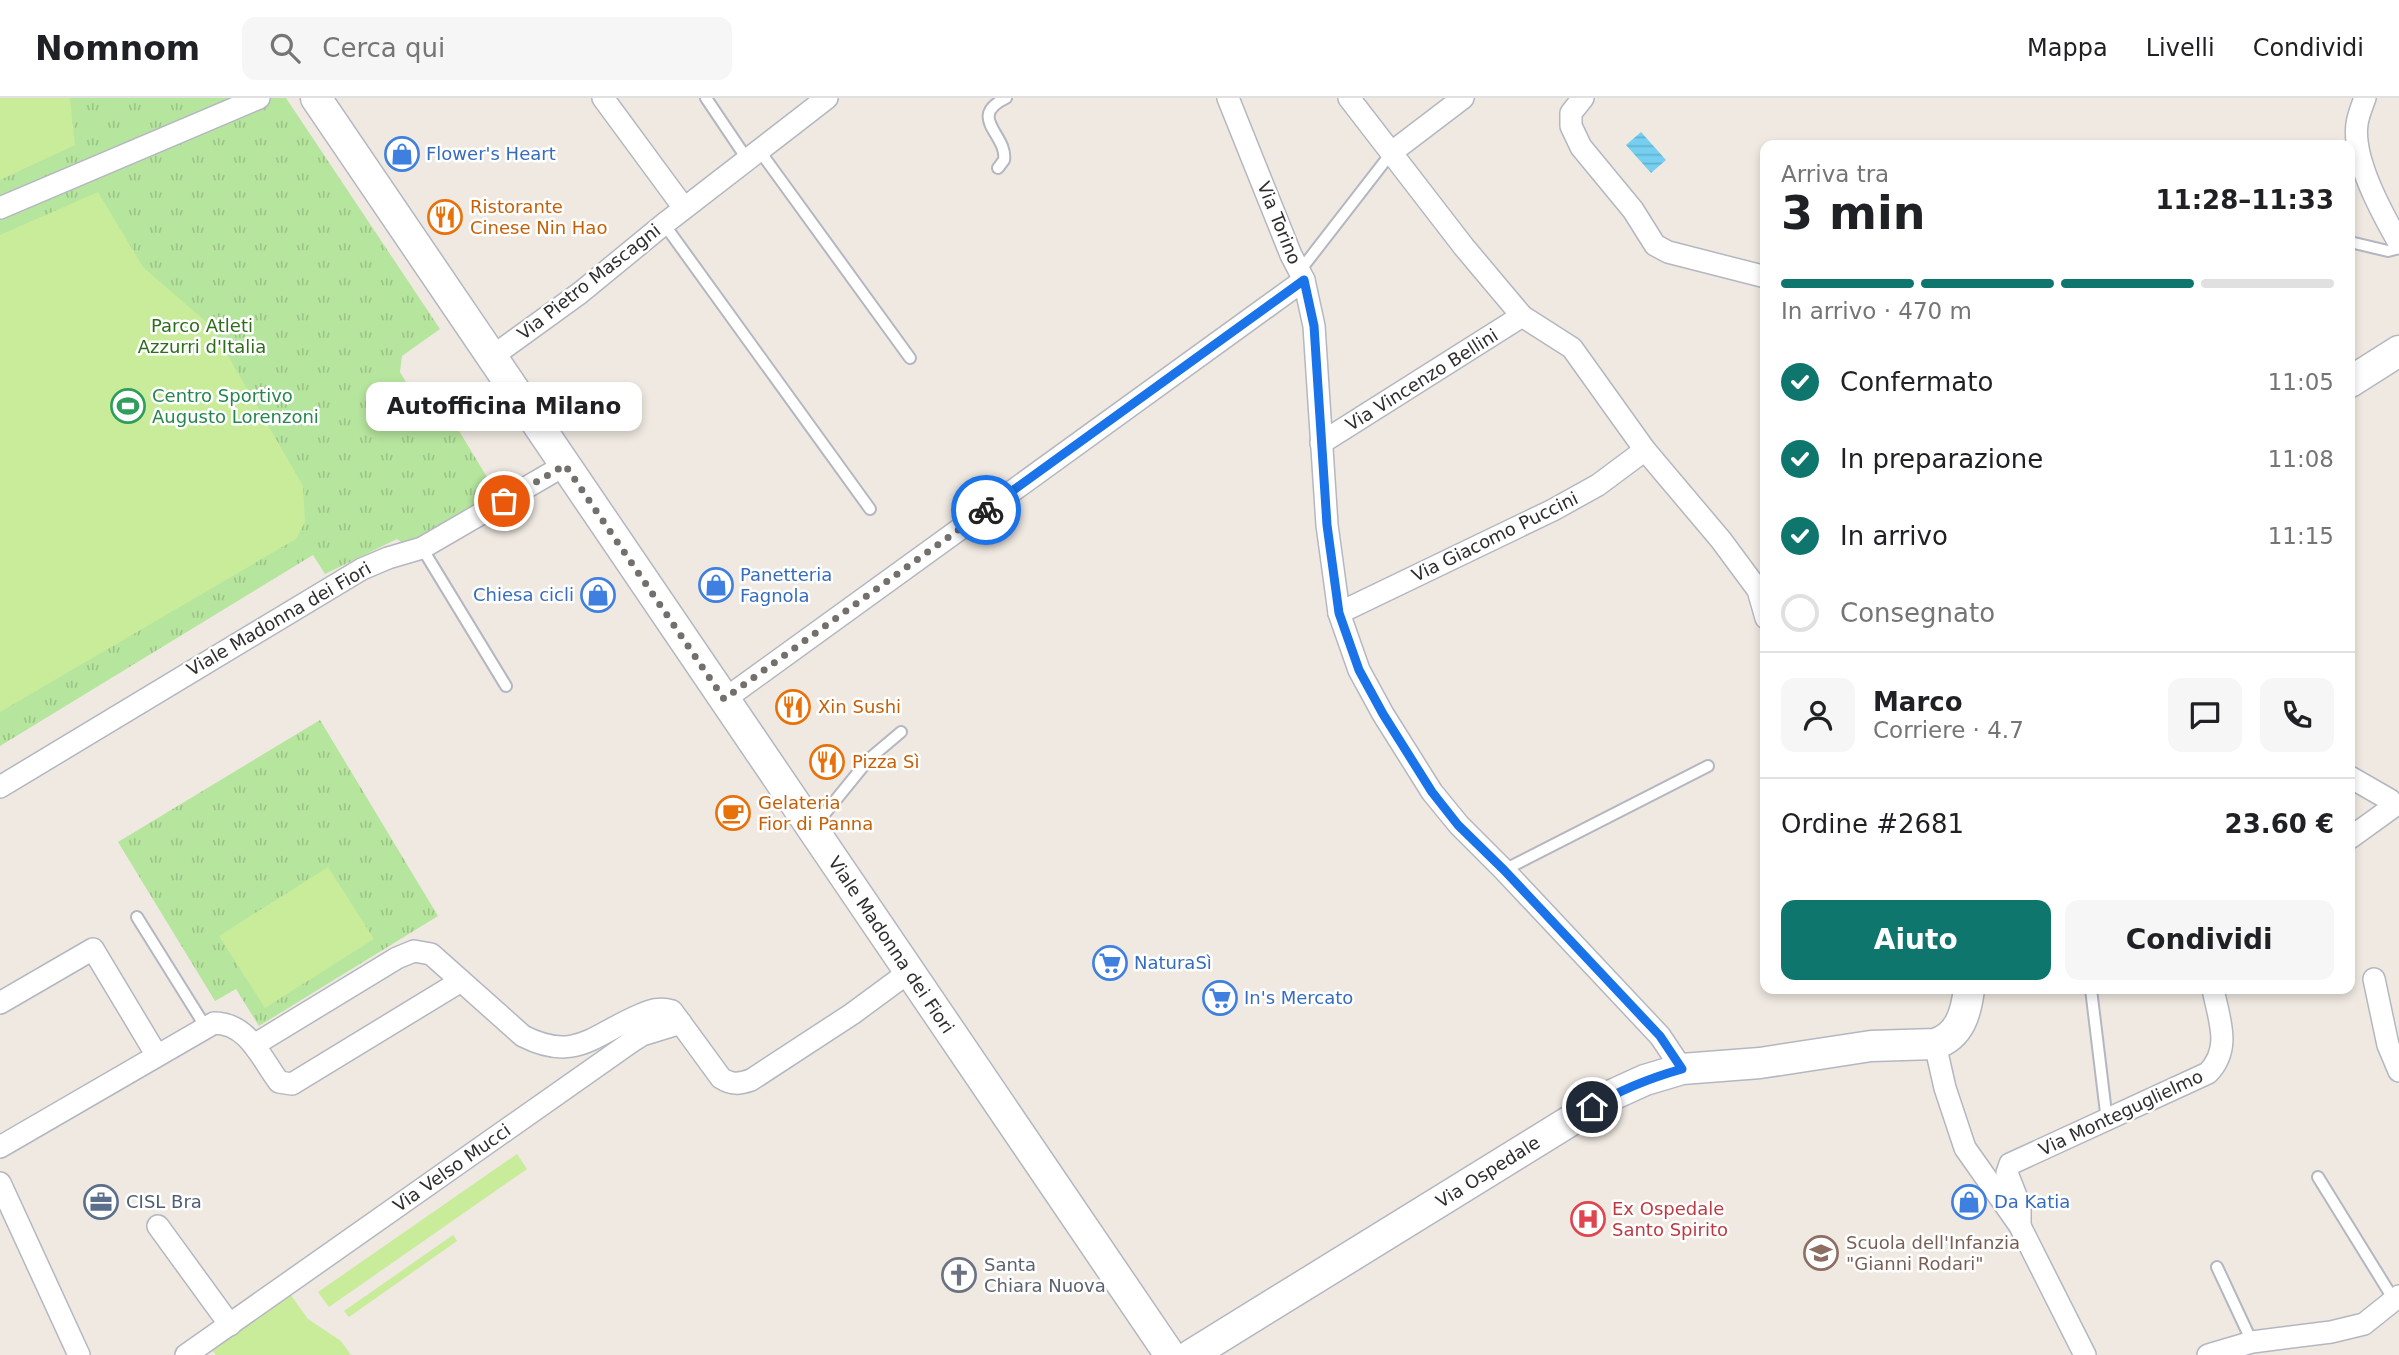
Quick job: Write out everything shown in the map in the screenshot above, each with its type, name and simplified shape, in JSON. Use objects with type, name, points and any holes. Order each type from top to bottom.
[{"type":"main road","name":"Viale Madonna dei Fiori","points":[[316,98],[1170,1355]]},
{"type":"main road","points":[[2355,379],[2399,351]]},
{"type":"main road","points":[[1935,1044],[1955,1032],[1964,1014],[1968,994]]},
{"type":"main road","name":"Via Ospedale","points":[[1191,1355],[1612,1095],[1645,1080],[1682,1069],[1760,1063],[1871,1046],[1935,1044]]},
{"type":"street","points":[[0,208],[258,98]]},
{"type":"street","points":[[603,98],[684,208]]},
{"type":"street","name":"Via Pietro Mascagni","points":[[493,356],[580,293],[753,155],[804,105],[827,98]]},
{"type":"street","name":"Via Torino","points":[[1228,98],[1302,276],[1314,326],[1327,525],[1339,613],[1359,670],[1432,792],[1458,825],[1504,870],[1660,1036],[1682,1069]]},
{"type":"street","points":[[1349,98],[1464,247],[1522,316],[1572,348],[1645,450],[1721,540],[1758,590],[1760,597]]},
{"type":"street","points":[[1392,152],[1463,98]]},
{"type":"street","points":[[1583,98],[1571,113],[1571,126],[1581,146],[1633,210],[1655,245],[1668,252],[1760,275]]},
{"type":"street","points":[[2365,98],[2357,124],[2357,141],[2366,175],[2399,243]]},
{"type":"street","points":[[724,699],[1302,276]]},
{"type":"street","name":"Via Vincenzo Bellini","points":[[1321,443],[1522,316]]},
{"type":"street","name":"Via Giacomo Puccini","points":[[1339,613],[1553,510],[1598,485],[1645,450]]},
{"type":"street","name":"Viale Madonna dei Fiori","points":[[0,787],[362,569],[422,548],[565,465]]},
{"type":"street","points":[[2355,780],[2390,800],[2393,807],[2355,834]]},
{"type":"street","points":[[0,1003],[93,949],[156,1054]]},
{"type":"street","points":[[254,1045],[397,958],[414,951],[431,954],[523,1036],[540,1045],[559,1048],[576,1046],[654,1009],[672,1011],[721,1078],[729,1083],[740,1084],[751,1080],[842,1021],[909,972]]},
{"type":"street","points":[[2374,979],[2388,1045],[2399,1071]]},
{"type":"street","points":[[0,1147],[205,1026],[229,1023],[241,1030],[279,1082],[292,1084],[461,981]]},
{"type":"street","name":"Via Monteguglielmo","points":[[2020,1226],[2020,1206],[2007,1173],[2010,1164],[2208,1073],[2218,1062],[2222,1051],[2214,994]]},
{"type":"street","name":"Via Velso Mucci","points":[[186,1355],[634,1040],[681,1023]]},
{"type":"street","points":[[1935,1044],[1945,1088],[1965,1148],[2020,1226],[2085,1355]]},
{"type":"street","points":[[0,1183],[79,1355]]},
{"type":"street","points":[[158,1226],[230,1325]]},
{"type":"street","points":[[2208,1355],[2252,1342],[2331,1332],[2364,1324],[2396,1298]]},
{"type":"lane","points":[[706,98],[910,358]]},
{"type":"lane","points":[[998,168],[1004,160],[1004,148],[989,125],[988,117],[992,108],[1006,98]]},
{"type":"lane","points":[[1302,276],[1392,152]]},
{"type":"lane","points":[[664,224],[870,509]]},
{"type":"lane","points":[[2355,243],[2388,251],[2399,248]]},
{"type":"lane","points":[[422,548],[506,686]]},
{"type":"lane","points":[[812,828],[869,759],[901,732]]},
{"type":"lane","points":[[1504,870],[1708,766]]},
{"type":"lane","points":[[137,917],[205,1026]]},
{"type":"lane","points":[[2092,994],[2107,1121]]},
{"type":"lane","points":[[2318,1177],[2396,1298]]},
{"type":"lane","points":[[2217,1267],[2252,1342]]},
{"type":"green space","name":"Parco Atleti Azzurri d'Italia","points":[[0,98],[286,98],[440,329],[402,356],[400,372],[426,415],[444,406],[496,492],[405,545],[397,539],[325,574],[313,555],[0,746]]},
{"type":"green space","points":[[0,98],[70,98],[75,145],[0,180]]},
{"type":"green space","name":"Centro Sportivo Augusto Lorenzoni","points":[[98,192],[143,267],[211,326],[303,486],[305,522],[296,539],[0,712],[0,235]]},
{"type":"green space","points":[[320,720],[438,916],[259,1026],[236,989],[215,1001],[118,842]]},
{"type":"green space","points":[[328,867],[374,939],[265,1008],[219,936]]},
{"type":"green space","points":[[517,1154],[527,1169],[329,1307],[318,1292]]},
{"type":"green space","points":[[453,1235],[457,1241],[349,1317],[344,1311]]},
{"type":"green space","points":[[290,1294],[308,1319],[341,1341],[351,1355],[216,1355],[211,1349]]},
{"type":"water","points":[[1641,132],[1666,160],[1651,173],[1626,145]]},
{"type":"way so far","points":[[504,501],[565,465],[724,699],[986,510]]},
{"type":"place","name":"Flower's Heart","points":[[402,154]]},
{"type":"place","name":"Ristorante Cinese Nin Hao","points":[[445,217]]},
{"type":"place","name":"Centro Sportivo Augusto Lorenzoni","points":[[128,406]]},
{"type":"place","name":"Autofficina Milano","points":[[504,501]]},
{"type":"place","name":"Panetteria Fagnola","points":[[716,585]]},
{"type":"place","name":"Chiesa cicli","points":[[598,595]]},
{"type":"place","name":"Xin Sushi","points":[[793,707]]},
{"type":"place","name":"Pizza Sì","points":[[827,762]]},
{"type":"place","name":"Gelateria Fior di Panna","points":[[733,813]]},
{"type":"place","name":"NaturaSì","points":[[1110,963]]},
{"type":"place","name":"In's Mercato","points":[[1220,998]]},
{"type":"place","name":"CISL Bra","points":[[101,1202]]},
{"type":"place","name":"Da Katia","points":[[1969,1202]]},
{"type":"place","name":"Ex Ospedale Santo Spirito","points":[[1588,1219]]},
{"type":"place","name":"Scuola dell'Infanzia \"Gianni Rodari\"","points":[[1821,1253]]},
{"type":"place","name":"Santa Chiara Nuova","points":[[959,1275]]},
{"type":"route","points":[[986,510],[1304,280],[1314,326],[1327,525],[1339,613],[1359,670],[1432,792],[1458,825],[1504,870],[1660,1036],[1682,1069],[1645,1080],[1592,1107]]}]
